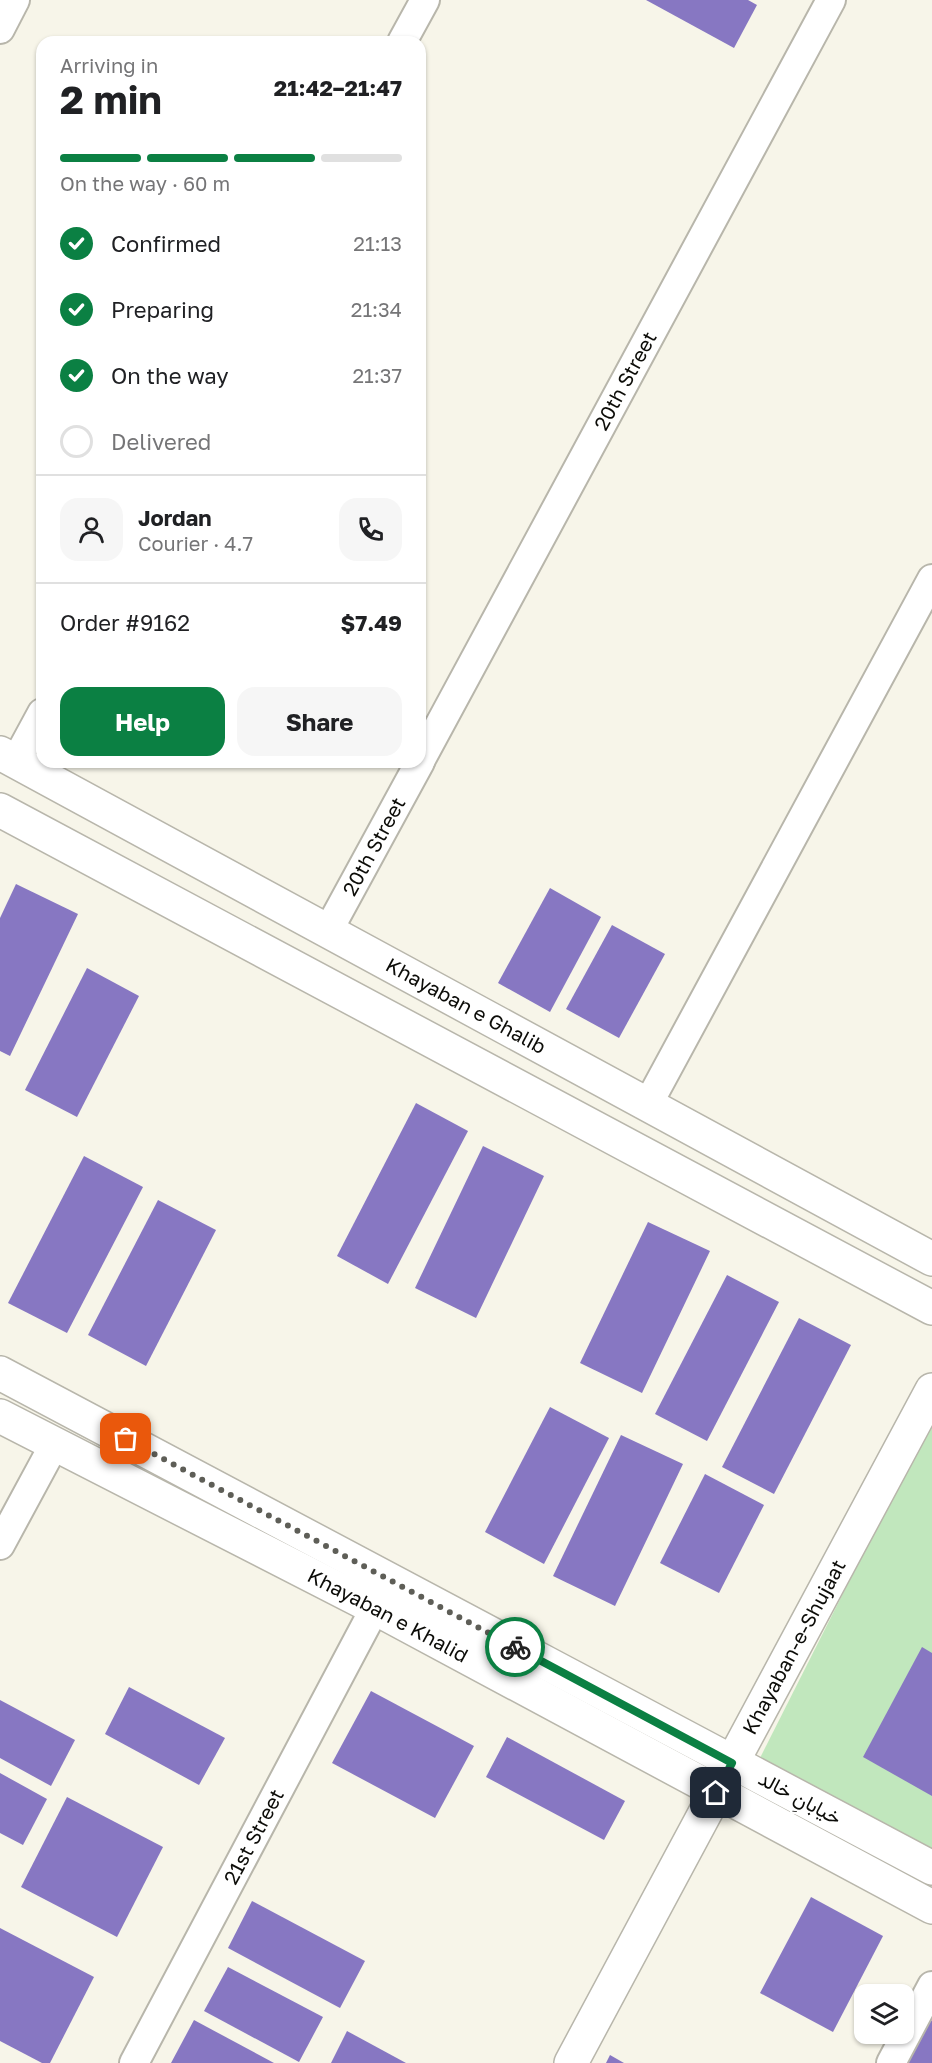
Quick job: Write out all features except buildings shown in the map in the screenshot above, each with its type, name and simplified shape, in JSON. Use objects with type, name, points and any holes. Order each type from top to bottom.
[{"type":"street","points":[[0,29],[15,0]]},
{"type":"street","points":[[405,36],[425,0]]},
{"type":"street","name":"20th Street","points":[[426,751],[831,0]]},
{"type":"street","points":[[648,1104],[932,579]]},
{"type":"street","points":[[8,757],[36,721]]},
{"type":"street","name":"Khayaban e Ghalib","points":[[8,757],[329,929],[932,1258]]},
{"type":"street","name":"20th Street","points":[[329,929],[417,768]]},
{"type":"street","points":[[0,810],[932,1308]]},
{"type":"street","name":"خیابانِ خالد","points":[[0,1372],[932,1868]]},
{"type":"street","name":"Khayaban-e-Shujaat","points":[[571,2063],[932,1390]]},
{"type":"street","name":"Khayaban e Khalid","points":[[0,1416],[375,1608],[932,1907]]},
{"type":"street","points":[[0,1545],[54,1445]]},
{"type":"street","name":"21st Street","points":[[134,2063],[375,1608]]},
{"type":"street","points":[[891,2063],[932,1986]]},
{"type":"green space","points":[[932,1417],[932,1849],[760,1758]]},
{"type":"way so far","points":[[126,1439],[515,1647]]},
{"type":"route","points":[[515,1647],[732,1763],[716,1793]]}]
